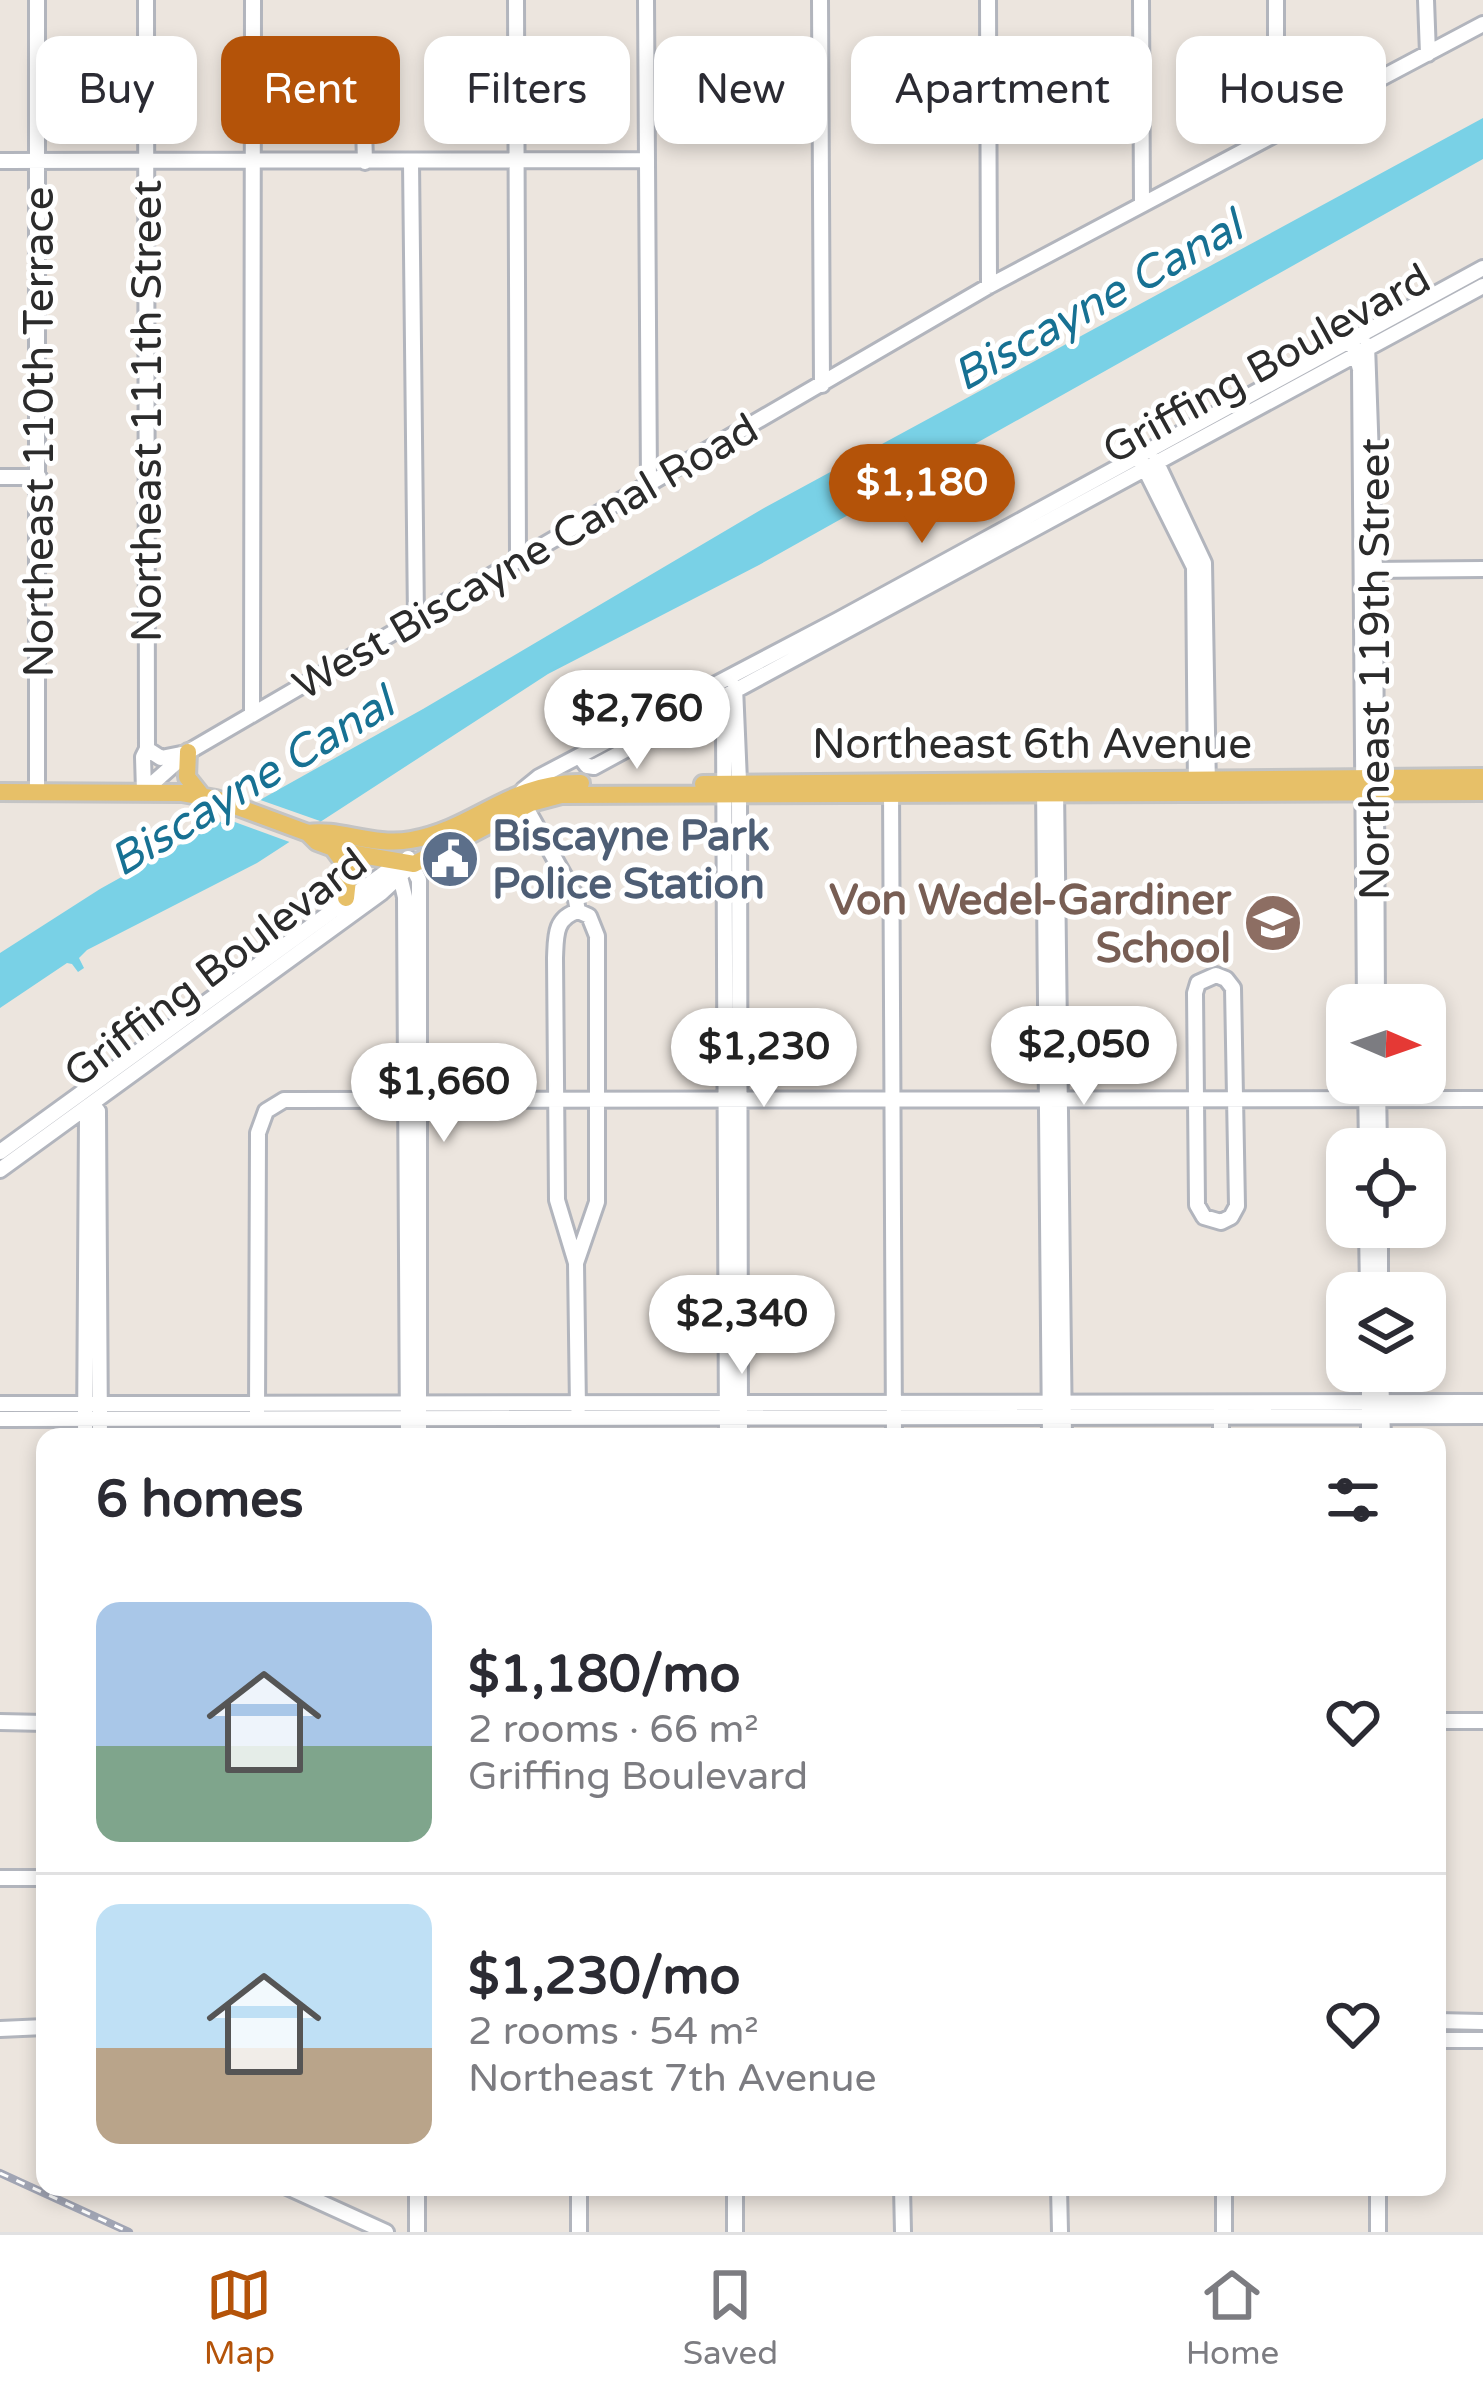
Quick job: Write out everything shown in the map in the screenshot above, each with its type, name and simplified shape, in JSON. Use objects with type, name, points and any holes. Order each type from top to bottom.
[{"type":"main road","points":[[188,752],[187,777],[202,796]]},
{"type":"main road","name":"Northeast 6th Avenue","points":[[308,833],[381,842],[420,838],[557,783],[732,788],[1369,785],[1483,777]]},
{"type":"main road","name":"Northeast 6th Avenue","points":[[1369,785],[1483,792]]},
{"type":"main road","name":"Northeast 6th Avenue","points":[[551,797],[732,788]]},
{"type":"main road","name":"Northeast 6th Avenue","points":[[0,792],[145,790],[202,796],[308,833],[332,848],[405,865]]},
{"type":"main road","name":"Griffing Boulevard","points":[[405,865],[524,798],[551,797]]},
{"type":"main road","name":"Griffing Boulevard","points":[[405,865],[420,838]]},
{"type":"main road","points":[[381,842],[405,865]]},
{"type":"main road","points":[[332,848],[349,871],[346,898]]},
{"type":"street","name":"Northeast 110th Terrace","points":[[37,791],[38,0]]},
{"type":"street","name":"Northeast 111th Street","points":[[145,790],[146,0]]},
{"type":"street","points":[[252,715],[253,0]]},
{"type":"street","points":[[516,0],[518,560]]},
{"type":"street","points":[[646,0],[649,485]]},
{"type":"street","points":[[820,0],[822,386]]},
{"type":"street","points":[[988,0],[989,286]]},
{"type":"street","points":[[1141,0],[1142,204]]},
{"type":"street","points":[[1276,0],[1276,36]]},
{"type":"street","points":[[1426,0],[1428,53]]},
{"type":"street","name":"West Biscayne Canal Road","points":[[1386,75],[1483,24]]},
{"type":"street","points":[[364,144],[365,162]]},
{"type":"street","name":"West Biscayne Canal Road","points":[[145,790],[188,752],[989,286],[1255,144]]},
{"type":"street","points":[[0,161],[646,160]]},
{"type":"street","points":[[411,162],[416,620]]},
{"type":"street","name":"Griffing Boulevard","points":[[524,798],[532,781],[735,684],[1360,344],[1483,268]]},
{"type":"street","name":"Griffing Boulevard","points":[[1360,344],[1483,286]]},
{"type":"street","name":"Northeast 119th Street","points":[[1360,344],[1369,570],[1365,984]]},
{"type":"street","points":[[1148,461],[1196,541],[1205,570],[1202,786]]},
{"type":"street","points":[[0,477],[39,477]]},
{"type":"street","points":[[1369,570],[1483,569]]},
{"type":"street","points":[[729,1428],[733,1409],[735,684]]},
{"type":"street","points":[[719,692],[732,788]]},
{"type":"street","points":[[147,749],[161,758],[188,752]]},
{"type":"street","name":"Northeast 119th Street","points":[[1369,785],[1376,984]]},
{"type":"street","points":[[1050,786],[1057,1410],[1062,1428]]},
{"type":"street","points":[[891,787],[894,1428]]},
{"type":"street","points":[[524,798],[575,895],[578,911]]},
{"type":"street","points":[[405,865],[413,1100]]},
{"type":"street","points":[[405,865],[419,880],[413,1100],[417,1428]]},
{"type":"street","name":"Griffing Boulevard","points":[[4,1159],[92,1085],[381,893],[405,865]]},
{"type":"street","name":"Griffing Boulevard","points":[[4,1159],[92,1104],[346,898],[405,865]]},
{"type":"street","points":[[381,893],[398,894],[405,904]]},
{"type":"street","points":[[578,911],[561,920],[556,933],[558,1208],[576,1263],[578,1410]]},
{"type":"street","points":[[576,1263],[596,1209],[599,1099],[597,937],[589,916],[578,911]]},
{"type":"street","points":[[1216,976],[1233,988],[1237,1098],[1237,1206],[1221,1222],[1204,1217],[1197,1205],[1195,1099],[1195,992],[1198,983],[1216,976]]},
{"type":"street","points":[[92,1085],[92,1104],[86,1116],[92,1411],[97,1428]]},
{"type":"street","points":[[257,1411],[257,1142],[266,1111],[278,1102],[1053,1101],[1326,1093]]},
{"type":"street","points":[[1446,1096],[1483,1099]]},
{"type":"street","points":[[1372,1392],[1380,1428]]},
{"type":"street","points":[[1371,1428],[1378,1392]]},
{"type":"street","points":[[1375,1410],[1483,1402]]},
{"type":"street","points":[[0,1404],[92,1411],[1221,1409],[1483,1416]]},
{"type":"street","points":[[733,1409],[738,1428]]},
{"type":"street","points":[[1221,1409],[1221,1428]]},
{"type":"street","points":[[410,1428],[414,1410]]},
{"type":"street","points":[[1052,1428],[1057,1410]]},
{"type":"street","points":[[0,1419],[92,1411]]},
{"type":"street","points":[[87,1428],[92,1411]]},
{"type":"street","points":[[1446,1720],[1483,1721]]},
{"type":"street","points":[[0,1722],[36,1723]]},
{"type":"street","points":[[0,1878],[36,1878]]},
{"type":"street","points":[[1446,2021],[1483,2022]]},
{"type":"street","points":[[0,2030],[36,2028]]},
{"type":"street","points":[[1446,2040],[1483,2040]]},
{"type":"street","points":[[307,2196],[386,2232]]},
{"type":"street","points":[[417,2196],[417,2232]]},
{"type":"street","points":[[579,2196],[579,2232]]},
{"type":"street","points":[[735,2196],[735,2232]]},
{"type":"street","points":[[902,2196],[903,2232]]},
{"type":"street","points":[[1059,2196],[1060,2232]]},
{"type":"street","points":[[1224,2196],[1224,2232]]},
{"type":"street","points":[[1378,2196],[1378,2232]]},
{"type":"water","points":[[1483,118],[1483,159],[759,565],[548,674],[257,863],[87,950],[79,958],[84,968],[78,972],[67,963],[0,1008],[0,953],[100,889],[423,709],[764,508]]},
{"type":"pier","points":[[252,797],[320,821],[295,844],[221,817]]},
{"type":"railway","points":[[0,2173],[36,2189]]},
{"type":"railway","points":[[50,2196],[129,2232]]},
{"type":"place","name":"Biscayne Park Police Station","points":[[450,859]]},
{"type":"place","name":"Von Wedel-Gardiner School","points":[[1273,923]]},
{"type":"water label","name":"Biscayne Canal","points":[[1097,300]]},
{"type":"water label","name":"Biscayne Canal","points":[[251,781]]}]
